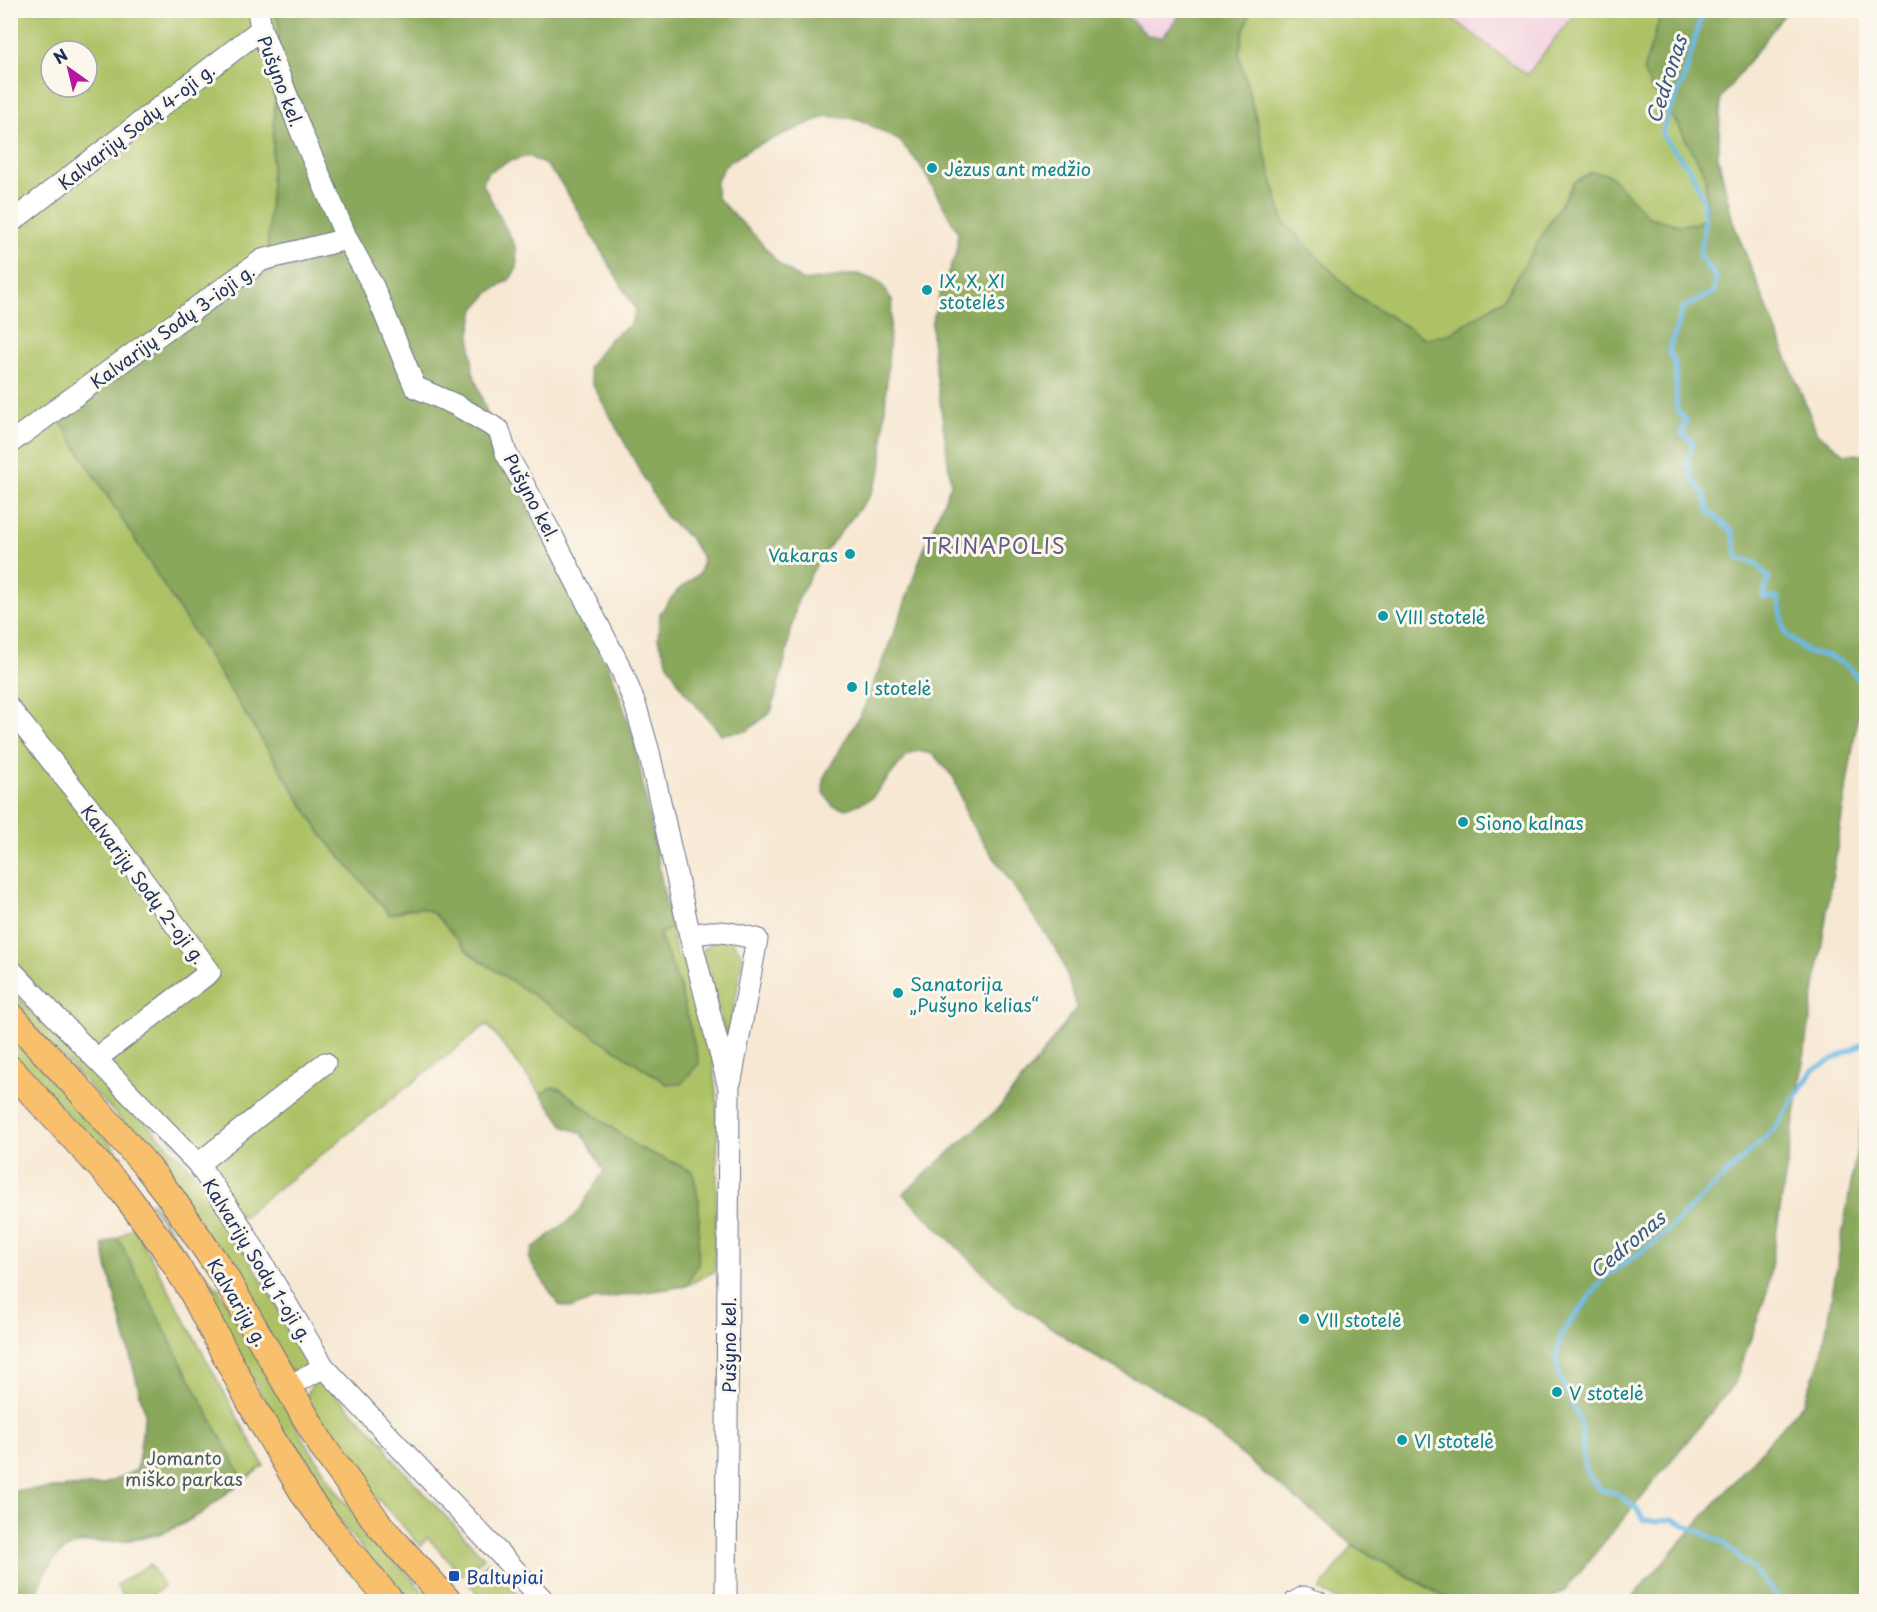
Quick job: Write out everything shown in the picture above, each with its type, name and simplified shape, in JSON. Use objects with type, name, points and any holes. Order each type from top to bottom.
[{"type":"main road","name":"Kalvarijų g.","points":[[10,1015],[148,1168],[179,1208],[223,1274],[324,1449],[380,1526],[449,1602]]},
{"type":"main road","name":"Kalvarijų g.","points":[[10,1069],[122,1190],[163,1245],[191,1289],[253,1407],[305,1495],[391,1602]]},
{"type":"main road","points":[[122,1190],[148,1168]]},
{"type":"street","name":"Kalvarijų Sodų 4-oji g.","points":[[10,223],[260,20]]},
{"type":"street","name":"Pušyno kel.","points":[[260,20],[302,134],[347,239],[373,286],[415,387],[456,405],[499,430],[511,463],[554,537],[622,671],[636,707],[649,752],[690,936],[729,1088]]},
{"type":"street","name":"Kalvarijų Sodų 3-ioji g.","points":[[10,443],[262,260],[347,239]]},
{"type":"street","name":"Kalvarijų Sodų 2-oji g.","points":[[10,709],[100,823],[210,972],[96,1059]]},
{"type":"street","name":"Pušyno kel.","points":[[690,936],[707,931],[719,931],[757,939],[729,1088],[726,1602]]},
{"type":"street","points":[[10,969],[198,1164]]},
{"type":"street","name":"Kalvarijų Sodų 1-oji g.","points":[[325,1063],[198,1164],[238,1222],[324,1367],[545,1602]]},
{"type":"street","points":[[288,1387],[324,1367]]},
{"type":"street","points":[[1295,1602],[1305,1597],[1318,1602]]},
{"type":"shaded area","points":[[1121,11],[1183,11],[1163,37],[1148,37]]},
{"type":"shaded area","points":[[1443,11],[1576,11],[1527,76]]},
{"type":"green space","points":[[1121,10],[1148,36],[1163,37],[1183,11],[1251,11],[1243,32],[1239,55],[1283,221],[1354,294],[1426,339],[1451,333],[1504,299],[1574,182],[1591,172],[1608,174],[1649,217],[1678,225],[1695,224],[1704,219],[1707,209],[1705,174],[1678,125],[1650,86],[1643,71],[1662,11],[1787,11],[1721,98],[1718,157],[1733,222],[1817,433],[1845,454],[1866,455],[1866,664],[1767,1292],[1735,1383],[1564,1591],[1548,1601],[1453,1601],[1353,1545],[1170,1397],[1094,1356],[1014,1303],[903,1194],[999,1108],[1077,1007],[1061,957],[968,819],[954,778],[933,754],[917,751],[906,756],[871,799],[847,809],[833,806],[823,792],[824,777],[863,710],[951,484],[932,340],[932,321],[941,290],[956,253],[958,232],[920,165],[900,141],[859,119],[826,116],[751,148],[725,165],[716,182],[717,198],[778,263],[803,281],[858,274],[880,282],[892,300],[881,471],[871,494],[819,559],[797,602],[771,712],[747,731],[721,734],[684,691],[669,666],[658,639],[660,613],[678,590],[700,573],[703,559],[690,538],[665,516],[593,385],[588,367],[610,339],[631,324],[636,310],[562,184],[546,165],[528,156],[507,162],[487,173],[483,184],[516,248],[517,268],[510,279],[490,292],[475,309],[470,333],[473,372],[500,452],[613,676],[634,739],[671,928],[659,934],[679,984],[699,1063],[681,1084],[667,1084],[469,953],[435,914],[422,908],[406,909],[390,915],[322,835],[58,418],[267,262],[279,25],[275,11]]},
{"type":"green space","points":[[11,11],[275,11],[279,25],[267,263],[58,418],[322,835],[390,915],[414,908],[428,910],[441,920],[469,953],[679,984],[659,934],[671,928],[677,956],[690,960],[713,1061],[718,1116],[715,1271],[686,1286],[698,1264],[699,1202],[692,1171],[639,1148],[560,1089],[552,1087],[541,1094],[487,1024],[241,1218],[11,959]]},
{"type":"green space","points":[[1251,11],[1443,11],[1527,75],[1576,11],[1662,11],[1656,31],[1650,86],[1678,125],[1705,174],[1707,209],[1704,219],[1696,224],[1678,225],[1648,217],[1608,174],[1574,182],[1504,299],[1451,333],[1426,339],[1354,294],[1283,222],[1239,55],[1243,32]]},
{"type":"green space","points":[[719,937],[732,941],[743,956],[729,1035],[726,1036],[702,960],[704,949]]},
{"type":"green space","points":[[11,989],[75,1058],[81,1055],[201,1180],[310,1360],[310,1365],[302,1372],[290,1371],[131,1131],[11,1002]]},
{"type":"green space","points":[[11,1033],[123,1158],[117,1163],[111,1161],[11,1053]]},
{"type":"green space","points":[[552,1087],[560,1089],[639,1148],[693,1171],[699,1202],[698,1264],[686,1286],[593,1300],[572,1308],[559,1305],[529,1260],[533,1248],[576,1215],[604,1171],[582,1133],[565,1127],[541,1094]]},
{"type":"green space","points":[[1866,1095],[1866,1601],[1629,1601],[1804,1402],[1822,1354]]},
{"type":"green space","points":[[152,1202],[188,1255],[219,1290],[308,1446],[338,1493],[370,1533],[432,1601],[413,1601],[396,1585],[349,1534],[322,1496],[296,1457],[188,1262],[150,1203]]},
{"type":"green space","name":"Jomanto miško parkas","points":[[133,1227],[264,1466],[207,1509],[170,1530],[139,1539],[88,1542],[70,1547],[61,1552],[46,1571],[35,1601],[11,1602],[11,1491],[103,1485],[137,1470],[145,1413],[103,1244],[118,1238]]},
{"type":"green space","name":"Jomanto miško parkas","points":[[118,1238],[243,1479],[202,1513],[169,1530],[124,1541],[80,1542],[58,1553],[44,1573],[35,1601],[11,1601],[11,1491],[103,1485],[137,1470],[145,1413],[103,1244]]},
{"type":"green space","points":[[314,1382],[325,1384],[386,1445],[389,1455],[484,1558],[463,1576],[427,1537],[421,1546],[363,1483],[305,1398]]},
{"type":"green space","points":[[1353,1545],[1451,1601],[1339,1601],[1320,1590]]},
{"type":"green space","points":[[488,1562],[524,1601],[486,1601],[467,1582]]},
{"type":"green space","points":[[150,1564],[164,1587],[142,1601],[126,1601],[116,1585]]},
{"type":"waterway","name":"Cedronas","points":[[1703,10],[1684,79],[1662,133],[1694,176],[1699,187],[1704,209],[1704,232],[1699,255],[1717,279],[1713,293],[1683,308],[1669,351],[1675,364],[1677,410],[1687,422],[1681,433],[1693,442],[1687,463],[1693,480],[1705,495],[1709,512],[1732,531],[1738,558],[1756,563],[1769,578],[1763,597],[1778,598],[1785,633],[1809,653],[1829,656],[1849,667],[1866,690]]},
{"type":"waterway","name":"Cedronas","points":[[1782,1602],[1754,1570],[1724,1543],[1672,1519],[1655,1522],[1644,1520],[1636,1508],[1617,1494],[1600,1489],[1584,1466],[1581,1423],[1560,1378],[1556,1360],[1561,1334],[1605,1277],[1656,1241],[1777,1126],[1813,1070],[1866,1042]]},
{"type":"place","name":"Jėzus ant medžio","points":[[932,168]]},
{"type":"place","name":"IX, X, XI stotelės","points":[[927,290]]},
{"type":"place","name":"Vakaras","points":[[850,554]]},
{"type":"place","name":"VIII stotelė","points":[[1383,616]]},
{"type":"place","name":"I stotelė","points":[[852,687]]},
{"type":"place","name":"Siono kalnas","points":[[1463,822]]},
{"type":"place","name":"Sanatorija „Pušyno kelias“","points":[[898,993]]},
{"type":"place","name":"VII stotelė","points":[[1304,1319]]},
{"type":"place","name":"V stotelė","points":[[1557,1392]]},
{"type":"place","name":"VI stotelė","points":[[1402,1440]]},
{"type":"place","name":"Baltupiai","points":[[454,1576]]},
{"type":"district","name":"TRINAPOLIS","points":[[994,545]]}]
